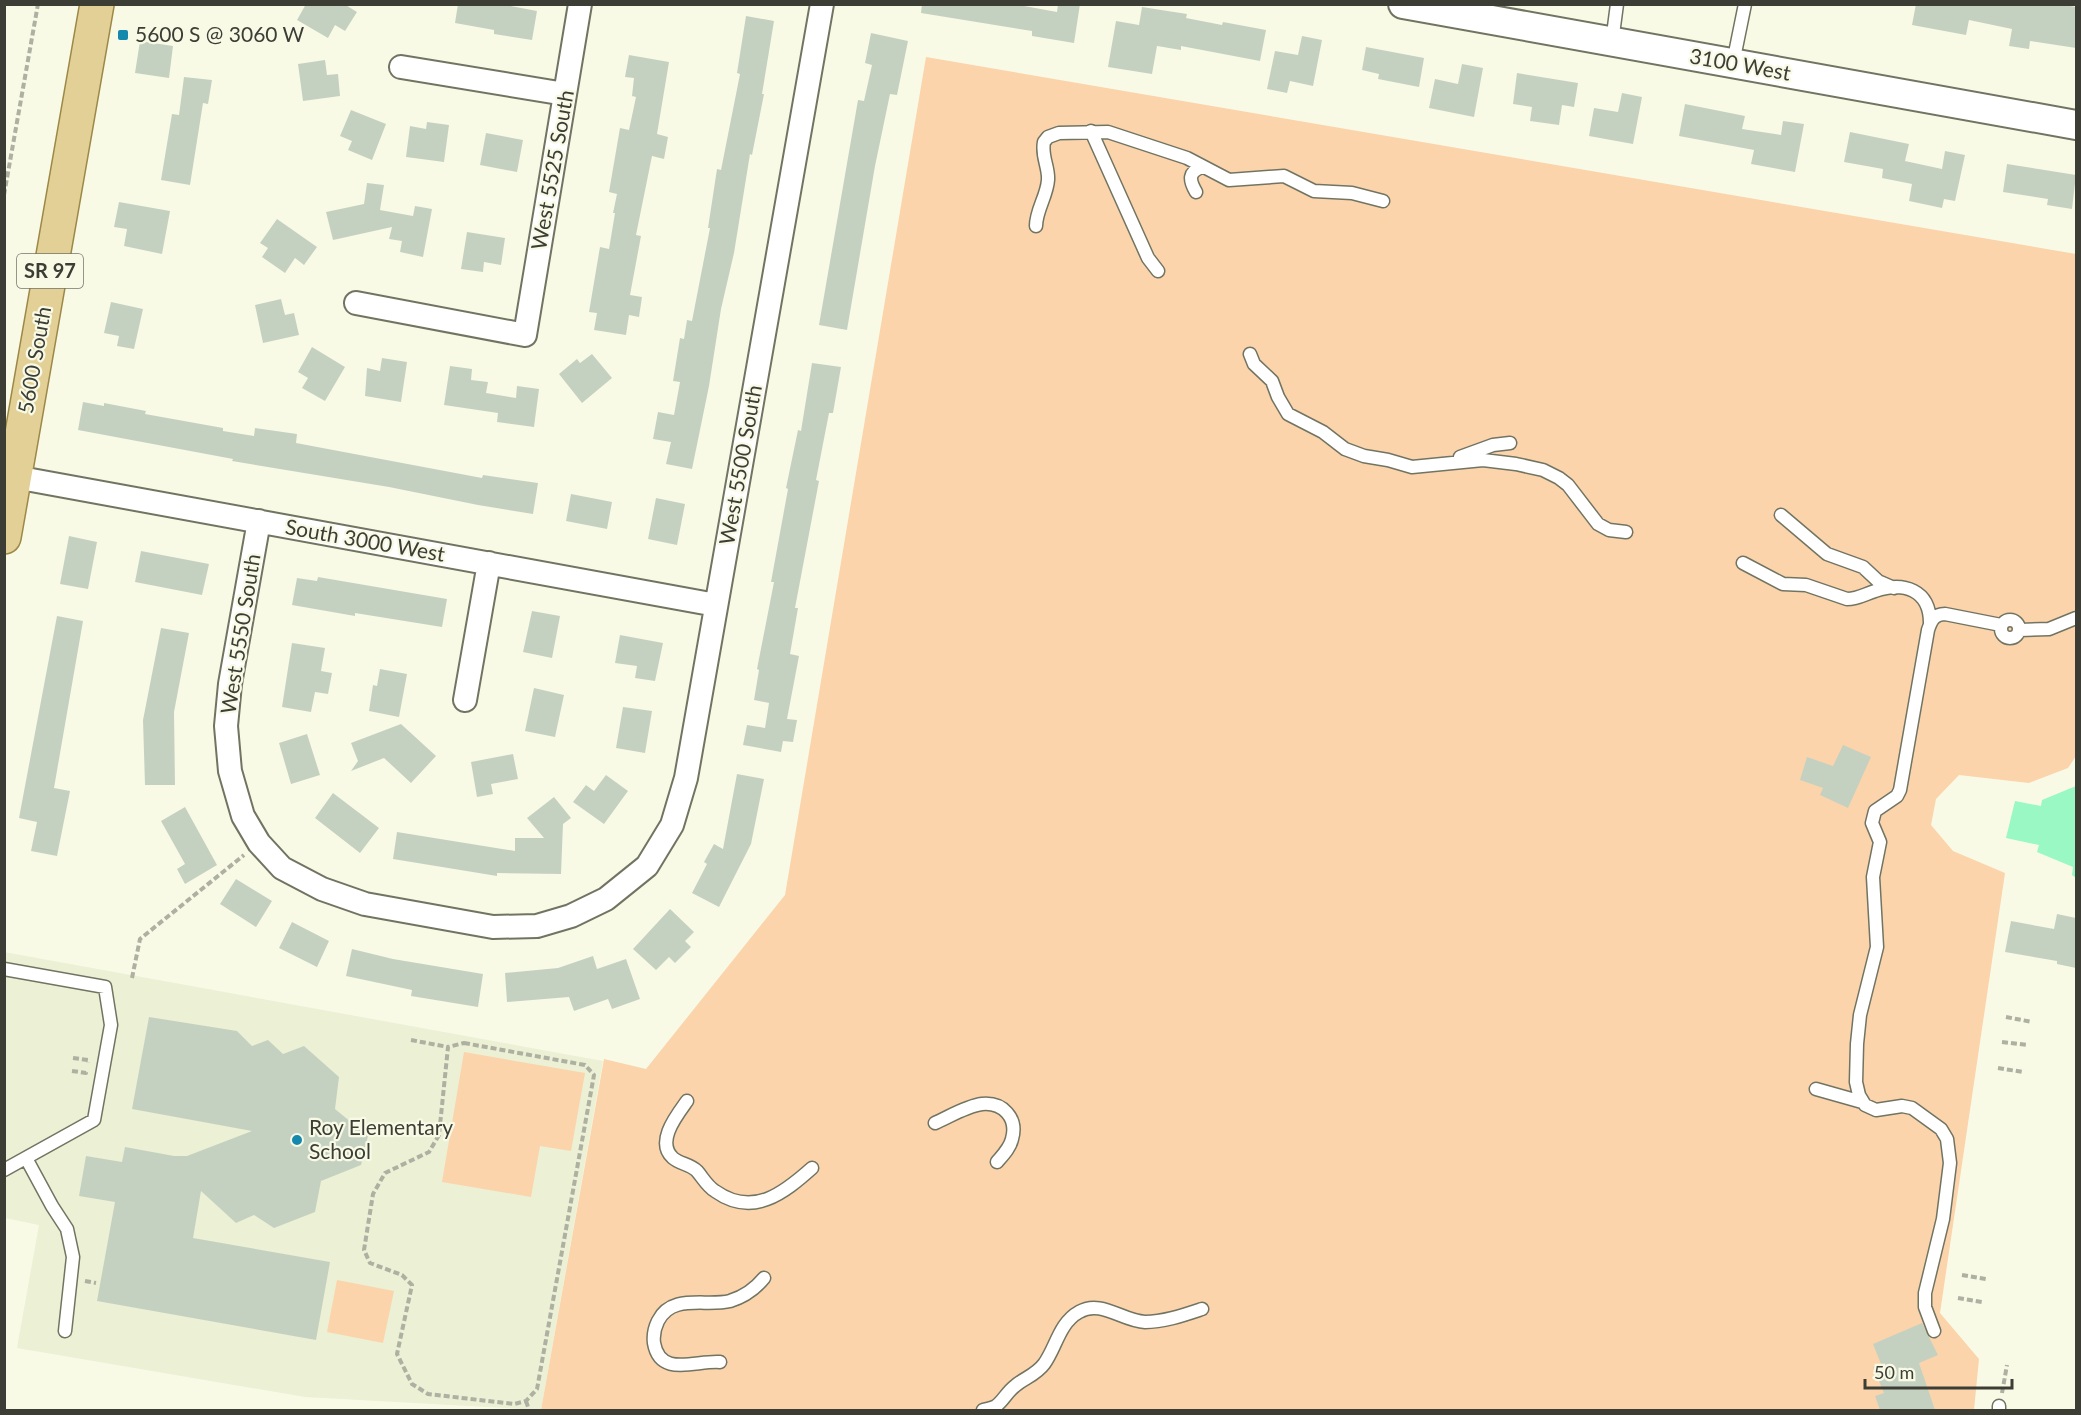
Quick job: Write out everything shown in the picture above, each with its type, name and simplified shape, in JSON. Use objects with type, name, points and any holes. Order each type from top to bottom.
[{"type":"main road","name":"5600 South","points":[[4,537],[10,476],[97,4]]},
{"type":"street","name":"West 5525 South","points":[[356,303],[525,335],[580,4]]},
{"type":"street","name":"West 5500 South","points":[[606,899],[647,866],[672,825],[686,778],[822,4]]},
{"type":"street","name":"3100 West","points":[[1403,4],[2076,125]]},
{"type":"street","points":[[401,68],[565,94]]},
{"type":"street","name":"South 3000 West","points":[[10,476],[716,605]]},
{"type":"street","name":"West 5550 South","points":[[259,521],[230,684],[226,726],[231,771],[243,816],[259,843],[282,868],[322,889],[365,904],[493,927],[537,926],[571,916],[606,899]]},
{"type":"street","points":[[465,700],[489,563]]},
{"type":"lane","points":[[1612,42],[1617,4]]},
{"type":"lane","points":[[1733,63],[1745,4]]},
{"type":"lane","points":[[1090,131],[1148,258],[1158,271]]},
{"type":"lane","points":[[1036,226],[1048,183],[1044,142],[1053,134],[1090,131],[1124,136],[1187,158],[1229,180],[1284,176],[1314,190],[1352,193],[1383,201]]},
{"type":"lane","points":[[1196,192],[1190,182],[1191,174],[1202,166]]},
{"type":"lane","points":[[1250,354],[1254,364],[1272,381],[1288,414],[1323,432],[1345,449],[1364,456],[1412,467],[1424,467],[1447,462],[1490,446],[1510,443]]},
{"type":"lane","points":[[1490,446],[1485,454],[1492,460]]},
{"type":"lane","points":[[1447,462],[1492,460],[1531,467],[1552,474],[1560,478],[1574,492],[1598,524],[1609,530],[1626,532]]},
{"type":"lane","points":[[1781,515],[1827,554],[1863,567],[1877,586]]},
{"type":"lane","points":[[1743,563],[1783,584],[1806,585],[1847,599],[1863,597],[1877,586],[1911,590],[1924,598],[1927,604],[1930,623],[1900,790],[1897,796],[1875,811],[1872,823],[1880,842],[1873,877],[1877,946],[1873,969],[1852,1036],[1856,1082],[1865,1105],[1876,1110],[1902,1106],[1912,1108],[1941,1129],[1947,1139],[1950,1163],[1943,1219],[1925,1293],[1925,1308],[1934,1331]]},
{"type":"lane","points":[[1927,604],[1945,614],[2001,625],[2000,630],[2006,636],[2015,637],[2020,630],[2049,629],[2076,618]]},
{"type":"lane","points":[[1930,623],[1936,616],[1945,614]]},
{"type":"lane","points":[[4,969],[105,987],[111,1025],[94,1120],[4,1170]]},
{"type":"lane","points":[[1816,1089],[1862,1101]]},
{"type":"lane","points":[[687,1101],[671,1125],[666,1148],[671,1157],[694,1168],[710,1187],[724,1196],[741,1202],[759,1202],[780,1194],[812,1168]]},
{"type":"lane","points":[[934,1123],[974,1106],[985,1104],[1004,1108],[1009,1113],[1014,1131],[1009,1147],[997,1162]]},
{"type":"lane","points":[[26,1158],[67,1229],[73,1257],[65,1331]]},
{"type":"lane","points":[[720,1362],[674,1366],[666,1362],[655,1348],[653,1339],[659,1318],[666,1311],[684,1303],[718,1303],[740,1297],[764,1278]]},
{"type":"lane","points":[[983,1410],[995,1407],[1015,1386],[1039,1370],[1049,1356],[1061,1331],[1080,1311],[1103,1308],[1122,1317],[1145,1322],[1178,1317],[1202,1309]]},
{"type":"path","points":[[4,195],[38,4]]},
{"type":"path","points":[[132,978],[140,939],[247,853]]},
{"type":"path","points":[[2006,1017],[2032,1022]]},
{"type":"path","points":[[411,1040],[448,1047],[464,1043],[585,1065],[594,1075],[537,1389],[526,1401],[514,1404],[428,1394],[412,1384],[396,1354],[412,1285],[402,1275],[370,1263],[364,1250],[373,1194],[385,1173],[429,1152],[440,1135],[448,1047]]},
{"type":"path","points":[[2002,1042],[2028,1046]]},
{"type":"path","points":[[72,1071],[86,1073],[88,1060],[73,1058]]},
{"type":"path","points":[[1998,1068],[2023,1072]]},
{"type":"path","points":[[1962,1275],[1986,1279]]},
{"type":"path","points":[[1958,1298],[1982,1302]]},
{"type":"path","points":[[1999,1408],[2007,1365]]},
{"type":"path","points":[[526,1401],[529,1410]]},
{"type":"shaded area","points":[[926,57],[2076,254],[2076,756],[2068,768],[2029,783],[1959,775],[1936,799],[1931,825],[1953,851],[2005,873],[1940,1313],[1979,1359],[1974,1410],[541,1410],[604,1059],[646,1069],[785,895]]},
{"type":"shaded area","points":[[2076,786],[2076,878],[2072,875],[2073,867],[2037,852],[2039,845],[2006,838],[2015,801],[2041,806],[2042,800]]},
{"type":"shaded area","name":"Roy Elementary School","points":[[4,952],[603,1061],[541,1410],[305,1397],[17,1348],[39,1225],[5,1218]]},
{"type":"shaded area","points":[[464,1052],[585,1073],[571,1151],[540,1146],[531,1197],[442,1182]]},
{"type":"shaded area","points":[[337,1280],[394,1291],[383,1343],[327,1332]]},
{"type":"building","points":[[306,4],[344,4],[357,12],[345,31],[335,25],[328,38],[297,20]]},
{"type":"building","points":[[458,4],[500,4],[537,11],[532,40],[494,34],[494,30],[455,23]]},
{"type":"building","points":[[922,4],[1013,4],[1057,12],[1058,4],[1080,4],[1074,43],[1032,36],[1032,31],[921,13]]},
{"type":"building","points":[[1916,4],[2059,4],[2076,7],[2076,48],[2030,41],[2029,49],[2009,46],[2012,29],[1969,20],[1966,35],[1912,25]]},
{"type":"building","points":[[1142,7],[1187,14],[1186,18],[1222,25],[1223,22],[1266,30],[1260,61],[1181,46],[1181,50],[1157,46],[1152,74],[1108,67],[1116,21],[1139,25]]},
{"type":"building","points":[[746,16],[774,21],[762,94],[764,94],[752,155],[750,154],[734,253],[721,309],[709,386],[692,469],[666,464],[671,442],[653,439],[658,412],[674,415],[680,382],[673,381],[680,338],[684,339],[687,320],[692,321],[710,228],[708,228],[717,169],[721,170],[740,74],[737,73]]},
{"type":"building","points":[[871,33],[908,41],[897,95],[890,94],[875,166],[847,330],[819,325],[858,100],[864,101],[872,65],[865,63]]},
{"type":"building","points":[[1302,36],[1322,40],[1313,86],[1290,81],[1287,93],[1267,89],[1275,51],[1298,55]]},
{"type":"building","points":[[140,41],[173,46],[169,78],[135,73]]},
{"type":"building","points":[[1366,47],[1424,58],[1419,87],[1378,79],[1379,74],[1362,70]]},
{"type":"building","points":[[629,55],[669,62],[657,134],[668,137],[664,159],[652,156],[636,235],[641,236],[630,295],[642,297],[639,317],[629,315],[626,335],[594,330],[597,313],[589,312],[600,247],[609,249],[617,194],[609,192],[620,128],[629,130],[636,97],[632,96],[634,78],[625,77]]},
{"type":"building","points":[[325,60],[327,75],[338,74],[340,96],[303,101],[298,64]]},
{"type":"building","points":[[1462,64],[1483,68],[1474,117],[1429,108],[1435,79],[1458,84]]},
{"type":"building","points":[[1517,73],[1578,83],[1574,107],[1562,105],[1559,125],[1530,121],[1532,107],[1513,104]]},
{"type":"building","points":[[184,77],[212,80],[208,104],[203,103],[190,185],[161,180],[172,114],[179,115]]},
{"type":"building","points":[[1622,93],[1642,97],[1633,144],[1589,136],[1594,108],[1618,112]]},
{"type":"building","points":[[1685,104],[1745,116],[1742,129],[1781,135],[1783,121],[1804,124],[1795,172],[1751,164],[1754,150],[1679,136]]},
{"type":"building","points":[[351,110],[386,124],[372,160],[348,150],[352,141],[340,136]]},
{"type":"building","points":[[427,122],[449,125],[444,162],[406,157],[410,126],[426,129]]},
{"type":"building","points":[[1850,132],[1909,144],[1905,161],[1942,169],[1945,151],[1965,155],[1955,201],[1944,199],[1942,208],[1909,201],[1912,184],[1882,178],[1883,169],[1844,162]]},
{"type":"building","points":[[486,133],[523,140],[517,172],[480,165]]},
{"type":"building","points":[[2007,164],[2076,175],[2072,209],[2047,205],[2048,199],[2003,192]]},
{"type":"building","points":[[367,183],[384,185],[380,210],[413,216],[415,206],[432,209],[423,257],[400,252],[402,241],[389,239],[392,227],[333,240],[326,212],[364,204]]},
{"type":"building","points":[[119,202],[170,211],[162,254],[124,246],[127,229],[114,227]]},
{"type":"building","points":[[277,219],[317,247],[304,265],[295,258],[285,273],[262,257],[268,248],[260,243]]},
{"type":"building","points":[[467,232],[505,238],[501,265],[484,262],[483,272],[461,269]]},
{"type":"building","points":[[281,299],[285,315],[294,313],[299,335],[263,343],[255,305]]},
{"type":"building","points":[[111,302],[143,309],[134,349],[117,346],[119,336],[104,333]]},
{"type":"building","points":[[312,347],[345,367],[325,401],[302,388],[308,378],[298,372]]},
{"type":"building","points":[[592,354],[612,378],[582,403],[559,374],[577,359],[580,363]]},
{"type":"building","points":[[382,358],[407,362],[401,402],[365,396],[367,368],[380,371]]},
{"type":"building","points":[[812,363],[841,367],[833,413],[829,413],[816,480],[819,481],[795,608],[798,608],[790,654],[799,656],[787,719],[797,720],[793,742],[783,741],[781,752],[743,745],[747,725],[765,728],[769,703],[754,700],[759,670],[757,669],[774,582],[771,582],[788,489],[786,488],[798,430],[801,431]]},
{"type":"building","points":[[450,366],[472,369],[471,380],[488,382],[486,393],[516,398],[517,386],[539,389],[534,427],[497,422],[498,413],[444,405]]},
{"type":"building","points":[[83,402],[104,406],[104,403],[146,411],[145,414],[254,436],[255,428],[297,434],[296,443],[482,478],[483,475],[538,483],[533,514],[232,461],[233,459],[78,430]]},
{"type":"building","points":[[571,494],[612,502],[607,529],[566,521]]},
{"type":"building","points":[[656,498],[685,504],[677,545],[648,539]]},
{"type":"building","points":[[69,536],[97,542],[88,589],[60,584]]},
{"type":"building","points":[[141,551],[209,564],[202,595],[135,582]]},
{"type":"building","points":[[318,577],[447,599],[442,627],[292,605],[297,578],[317,581]]},
{"type":"building","points":[[532,611],[560,616],[552,658],[523,652]]},
{"type":"building","points":[[57,616],[83,621],[54,788],[70,791],[57,856],[31,851],[37,822],[19,818]]},
{"type":"building","points":[[161,628],[189,633],[174,712],[175,785],[145,785],[143,720]]},
{"type":"building","points":[[620,635],[663,643],[655,681],[635,678],[637,666],[615,663]]},
{"type":"building","points":[[292,643],[325,648],[321,671],[332,673],[328,694],[315,692],[311,712],[282,707]]},
{"type":"building","points":[[380,669],[407,674],[399,717],[369,711],[373,685],[377,686]]},
{"type":"building","points":[[534,688],[564,695],[555,737],[525,731]]},
{"type":"building","points":[[623,707],[652,711],[645,753],[616,748]]},
{"type":"building","points":[[401,724],[436,756],[411,783],[384,758],[351,771],[358,761],[351,743]]},
{"type":"building","points":[[307,734],[320,775],[291,784],[279,743]]},
{"type":"building","points":[[1843,745],[1871,757],[1848,808],[1820,795],[1823,788],[1800,780],[1807,757],[1833,766]]},
{"type":"building","points":[[513,754],[518,779],[491,784],[493,794],[477,797],[471,762]]},
{"type":"building","points":[[737,774],[764,779],[751,844],[719,907],[692,893],[707,864],[704,862],[714,844],[723,849]]},
{"type":"building","points":[[606,775],[628,791],[604,824],[573,802],[586,785],[594,791]]},
{"type":"building","points":[[333,793],[379,828],[360,853],[315,818]]},
{"type":"building","points":[[554,797],[571,818],[563,824],[561,874],[497,873],[497,876],[393,859],[397,832],[515,851],[515,838],[544,838],[527,818]]},
{"type":"building","points":[[185,807],[217,865],[185,884],[177,869],[185,864],[161,821]]},
{"type":"building","points":[[236,879],[272,901],[256,927],[220,904]]},
{"type":"building","points":[[670,909],[694,932],[685,941],[691,947],[675,963],[669,957],[656,970],[633,949]]},
{"type":"building","points":[[2057,914],[2076,918],[2076,968],[2057,964],[2057,961],[2005,952],[2011,921],[2054,929]]},
{"type":"building","points":[[292,922],[329,941],[317,967],[279,948]]},
{"type":"building","points":[[352,949],[393,959],[483,974],[478,1007],[411,996],[412,990],[346,976]]},
{"type":"building","points":[[593,956],[597,969],[626,959],[640,999],[612,1009],[608,999],[574,1011],[569,997],[507,1002],[505,973],[558,968]]},
{"type":"building","points":[[149,1017],[237,1031],[252,1046],[268,1040],[283,1054],[304,1046],[339,1077],[335,1109],[368,1136],[361,1165],[321,1181],[315,1212],[274,1228],[254,1215],[236,1223],[201,1191],[193,1238],[330,1262],[316,1340],[97,1301],[115,1202],[79,1196],[86,1156],[122,1162],[125,1147],[174,1156],[187,1156],[252,1131],[132,1109]]},
{"type":"building","points":[[1922,1323],[1938,1355],[1919,1363],[1935,1410],[1880,1410],[1875,1396],[1884,1393],[1873,1367],[1881,1364],[1873,1344]]},
{"type":"place","name":"5600 S @ 3060 W","points":[[123,35]]},
{"type":"place","name":"Roy Elementary School","points":[[297,1140]]}]
